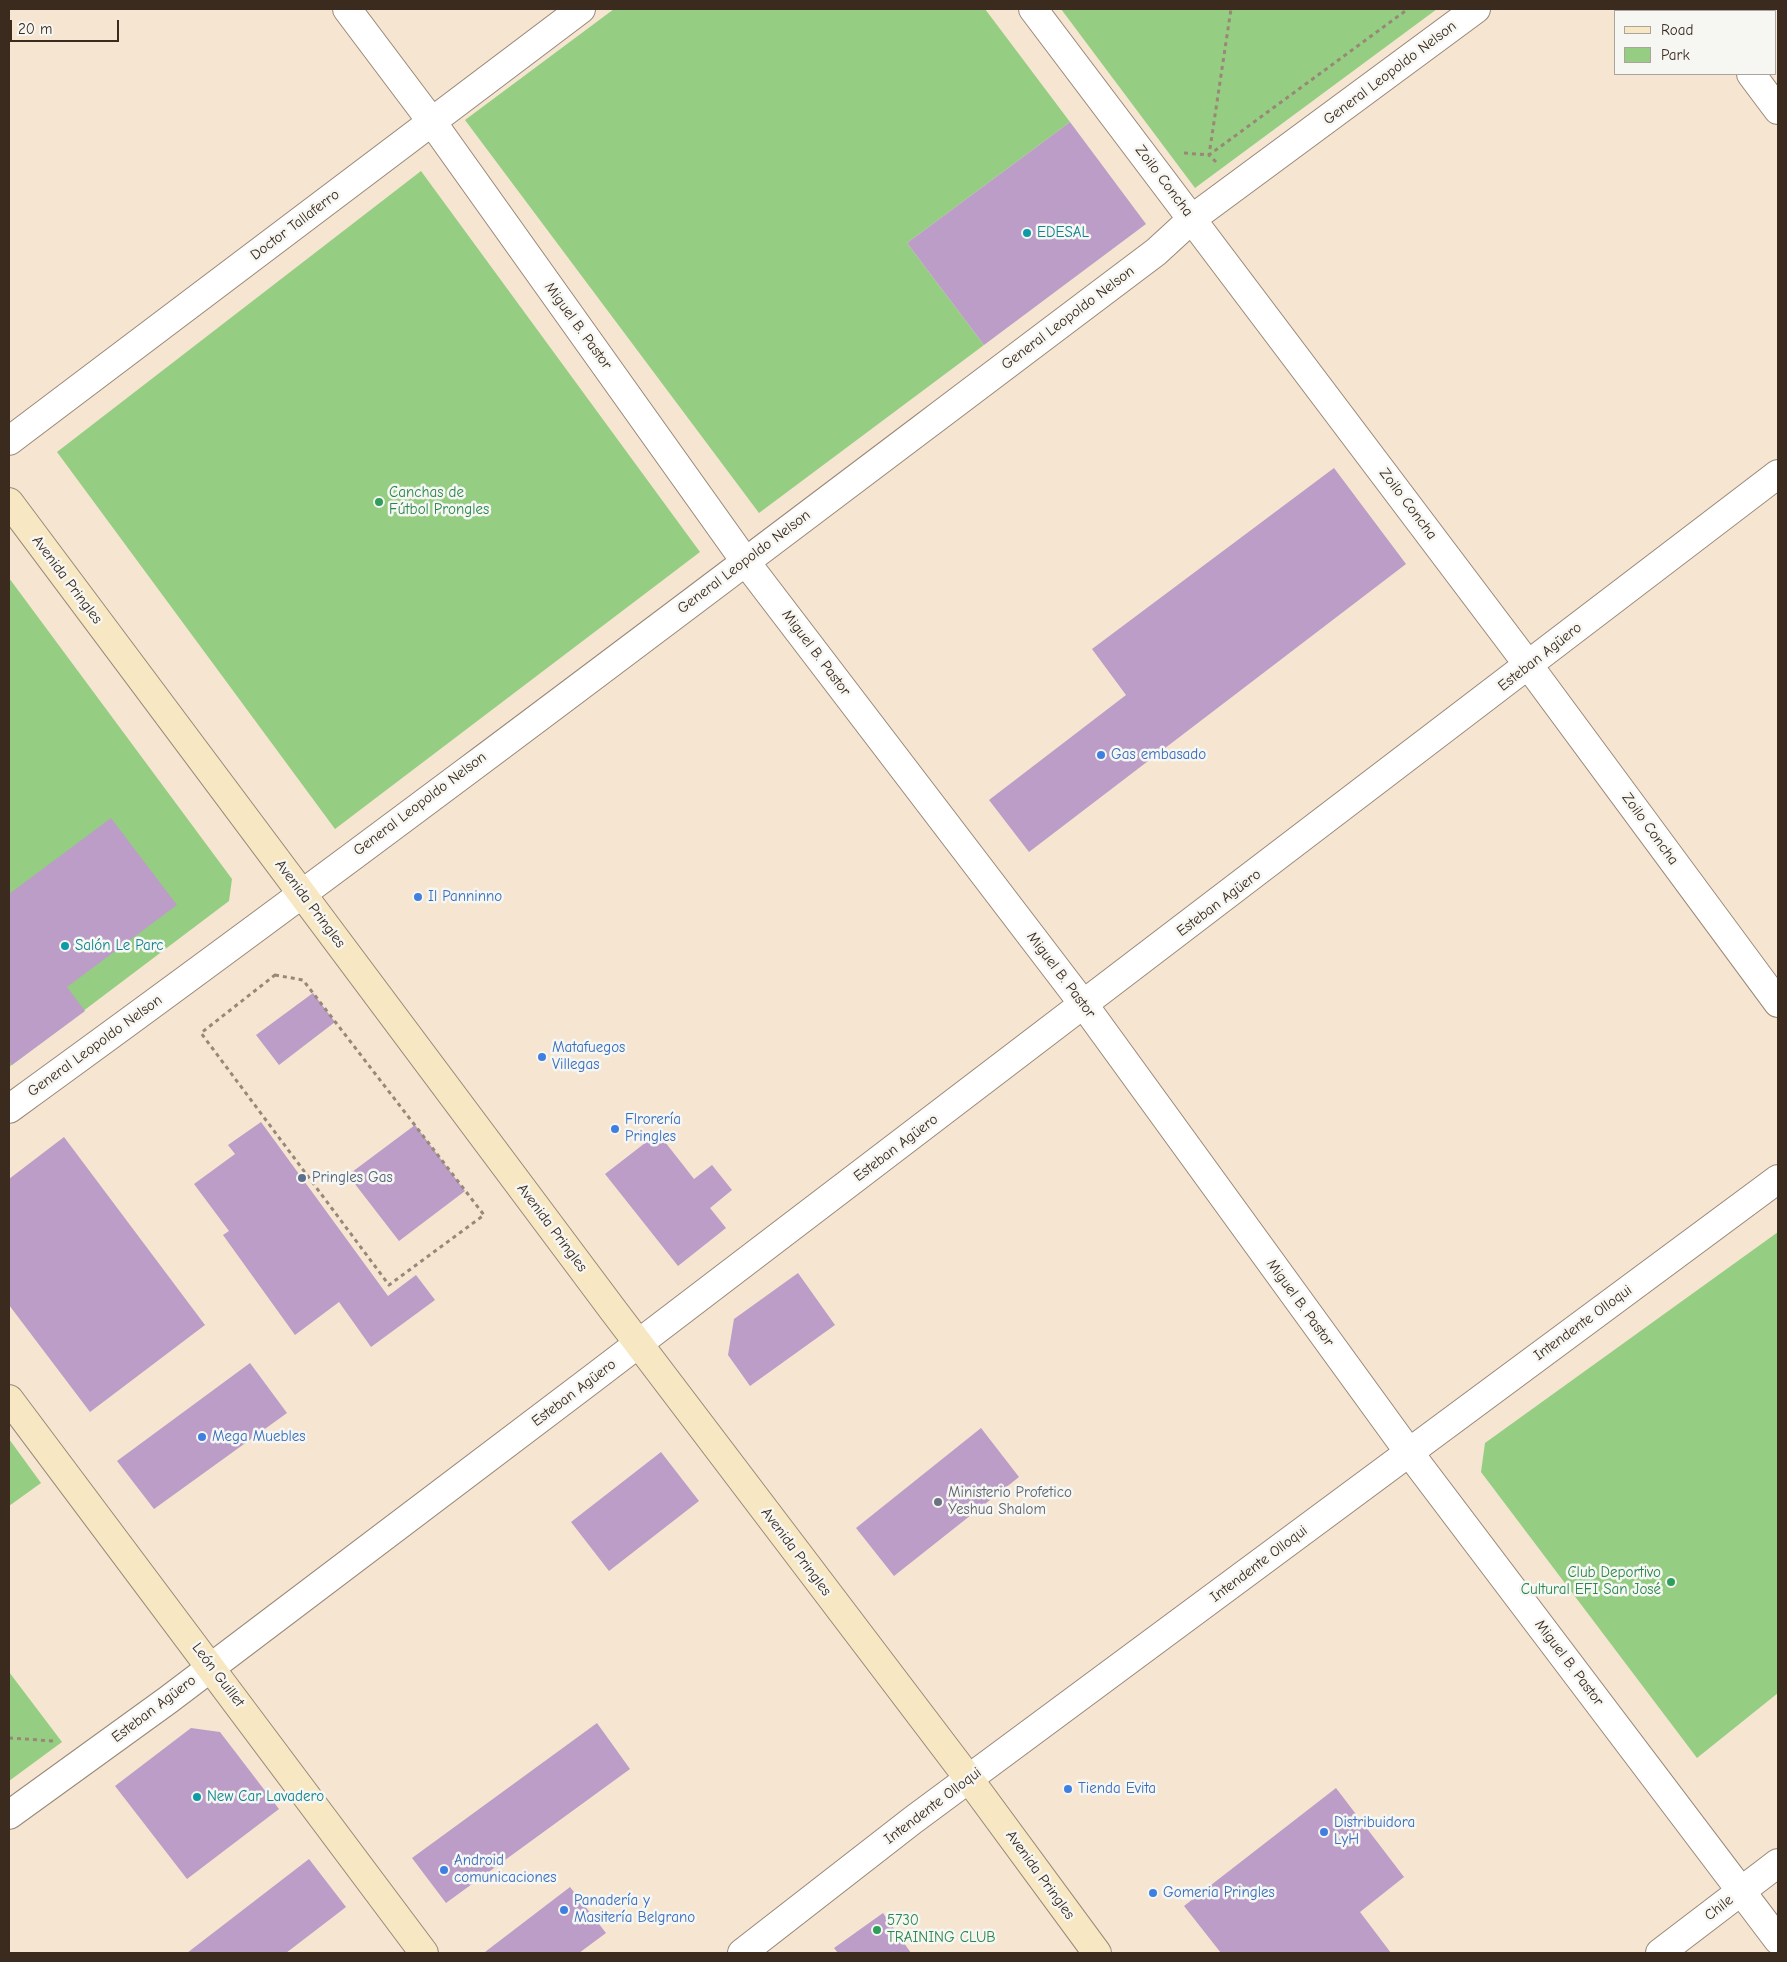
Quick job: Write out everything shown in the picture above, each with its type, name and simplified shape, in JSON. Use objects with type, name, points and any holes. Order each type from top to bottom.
[{"type":"main road","name":"Avenida Pringles","points":[[9,502],[638,1344],[969,1779],[1097,1953]]},
{"type":"main road","name":"León Guillet","points":[[9,1399],[211,1666],[424,1953]]},
{"type":"street","name":"Miguel B. Pastor","points":[[347,9],[432,122],[745,561],[1084,1005],[1408,1451],[1778,1940]]},
{"type":"street","name":"Doctor Tallaferro","points":[[9,441],[581,9]]},
{"type":"street","name":"Zoilo Concha","points":[[1033,9],[1193,218],[1529,666],[1778,1003]]},
{"type":"street","name":"General Leopoldo Nelson","points":[[9,1110],[302,893],[1156,252],[1193,218],[1476,9]]},
{"type":"street","points":[[1752,75],[1778,110]]},
{"type":"street","name":"Esteban Agüero","points":[[9,1815],[168,1700],[638,1344],[1529,666],[1778,474]]},
{"type":"street","name":"Intendente Olloqui","points":[[742,1953],[969,1779],[1408,1451],[1778,1180]]},
{"type":"street","name":"Chile","points":[[1660,1953],[1778,1863]]},
{"type":"path","points":[[1221,168],[1210,155],[1231,9]]},
{"type":"path","points":[[1210,155],[1408,9]]},
{"type":"path","points":[[275,975],[303,980],[484,1215],[389,1285],[201,1033],[275,975]]},
{"type":"path","points":[[9,1738],[62,1742]]},
{"type":"green space","points":[[614,9],[985,9],[1070,122],[907,243],[984,345],[759,513],[465,120]]},
{"type":"green space","points":[[1061,9],[1437,9],[1195,188]]},
{"type":"green space","name":"Canchas de Fútbol Prongles","points":[[421,171],[700,552],[335,829],[57,452]]},
{"type":"green space","points":[[9,578],[232,879],[229,901],[9,1067]]},
{"type":"green space","name":"Club Deportivo Cultural EFI San José","points":[[1778,1232],[1778,1693],[1697,1758],[1481,1472],[1485,1443]]},
{"type":"green space","points":[[9,1439],[41,1483],[9,1506]]},
{"type":"green space","points":[[9,1672],[62,1742],[9,1781]]},
{"type":"building","name":"EDESAL","points":[[1070,122],[1146,224],[984,345],[907,243]]},
{"type":"building","points":[[1334,468],[1406,564],[1029,852],[989,800],[1126,695],[1092,649]]},
{"type":"building","name":"Salón Le Parc","points":[[111,818],[177,905],[67,987],[85,1011],[12,1065],[9,1060],[9,894]]},
{"type":"building","points":[[313,993],[335,1022],[279,1065],[256,1035]]},
{"type":"building","points":[[261,1122],[388,1296],[416,1275],[435,1300],[371,1347],[339,1302],[295,1335],[223,1235],[229,1231],[194,1184],[235,1154],[228,1145]]},
{"type":"building","points":[[415,1125],[465,1191],[399,1241],[348,1175]]},
{"type":"building","points":[[658,1133],[694,1179],[712,1165],[732,1190],[710,1208],[726,1228],[678,1266],[605,1174]]},
{"type":"building","points":[[64,1137],[205,1325],[90,1412],[9,1305],[9,1179]]},
{"type":"building","points":[[798,1273],[835,1325],[750,1386],[728,1355],[734,1319]]},
{"type":"building","name":"Mega Muebles","points":[[250,1363],[287,1413],[154,1509],[117,1461]]},
{"type":"building","name":"Ministerio Profetico Yeshua Shalom","points":[[981,1428],[1019,1477],[894,1576],[856,1528]]},
{"type":"building","points":[[661,1452],[699,1501],[609,1571],[571,1522]]},
{"type":"building","points":[[597,1723],[630,1769],[446,1903],[412,1858]]},
{"type":"building","name":"New Car Lavadero","points":[[191,1728],[220,1732],[279,1809],[187,1879],[115,1786]]},
{"type":"building","name":"Distribuidora LyH","points":[[1336,1788],[1404,1877],[1360,1912],[1391,1953],[1221,1953],[1184,1906]]},
{"type":"building","points":[[309,1859],[346,1907],[286,1953],[187,1953]]},
{"type":"building","name":"Panadería y Masitería Belgrano","points":[[570,1887],[606,1933],[579,1953],[485,1952]]},
{"type":"building","name":"5730 TRAINING CLUB","points":[[883,1913],[911,1953],[838,1953],[834,1948]]},
{"type":"place","name":"EDESAL","points":[[1027,233]]},
{"type":"place","name":"Canchas de Fútbol Prongles","points":[[379,502]]},
{"type":"place","name":"Gas embasado","points":[[1101,755]]},
{"type":"place","name":"Il Panninno","points":[[418,897]]},
{"type":"place","name":"Salón Le Parc","points":[[65,946]]},
{"type":"place","name":"Matafuegos Villegas","points":[[542,1057]]},
{"type":"place","name":"Flrorería Pringles","points":[[615,1129]]},
{"type":"place","name":"Pringles Gas","points":[[302,1178]]},
{"type":"place","name":"Mega Muebles","points":[[202,1437]]},
{"type":"place","name":"Ministerio Profetico Yeshua Shalom","points":[[938,1502]]},
{"type":"place","name":"Club Deportivo Cultural EFI San José","points":[[1671,1582]]},
{"type":"place","name":"Tienda Evita","points":[[1068,1789]]},
{"type":"place","name":"New Car Lavadero","points":[[197,1797]]},
{"type":"place","name":"Distribuidora LyH","points":[[1324,1832]]},
{"type":"place","name":"Android comunicaciones","points":[[444,1870]]},
{"type":"place","name":"Gomeria Pringles","points":[[1153,1893]]},
{"type":"place","name":"Panadería y Masitería Belgrano","points":[[564,1910]]},
{"type":"place","name":"5730 TRAINING CLUB","points":[[877,1930]]}]
